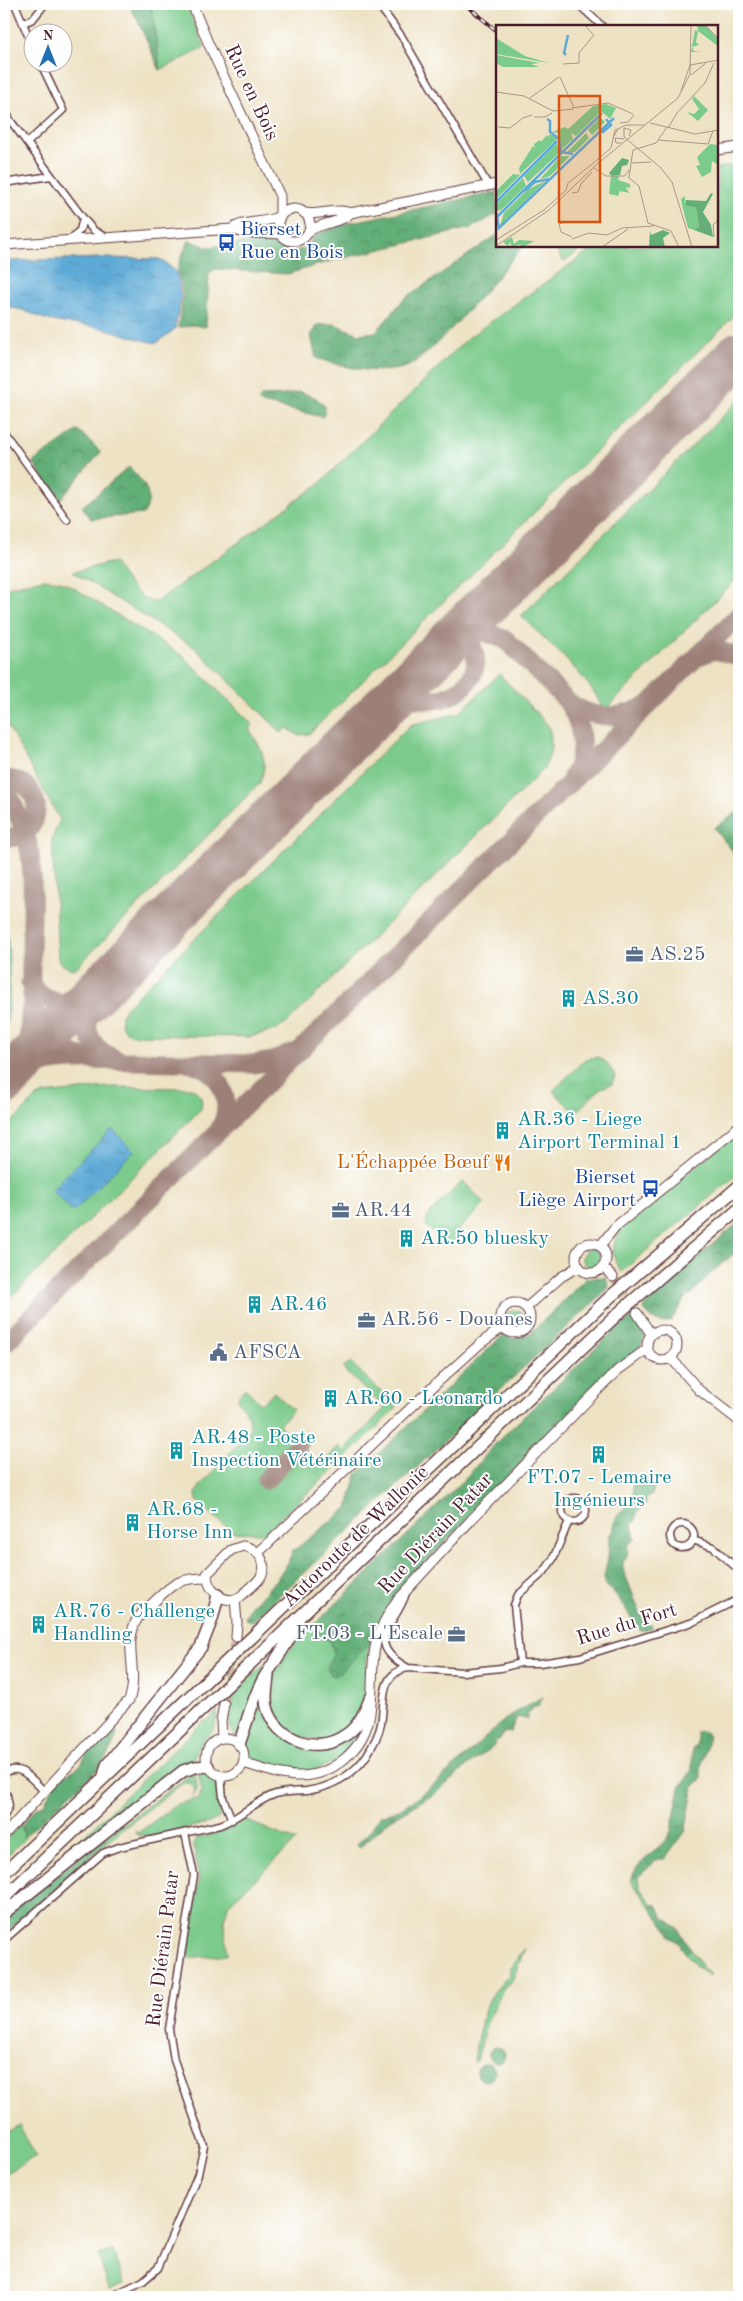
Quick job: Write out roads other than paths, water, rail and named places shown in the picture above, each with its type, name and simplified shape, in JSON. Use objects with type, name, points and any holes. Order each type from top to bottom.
[{"type":"highway","name":"Autoroute de Wallonie","points":[[4,1874],[610,1297],[739,1186]]},
{"type":"highway","name":"Autoroute de Wallonie","points":[[4,1898],[622,1310],[739,1209]]},
{"type":"highway","points":[[103,1779],[107,1765],[201,1647],[212,1619],[218,1595]]},
{"type":"highway","points":[[239,1744],[261,1684],[278,1654],[290,1640],[299,1618]]},
{"type":"highway","points":[[268,1673],[265,1700],[272,1719],[289,1737],[303,1742],[326,1744],[345,1736],[356,1726],[370,1699]]},
{"type":"highway","points":[[4,1913],[183,1771],[195,1767],[208,1766]]},
{"type":"street","points":[[15,4],[23,22]]},
{"type":"street","points":[[26,22],[33,19],[45,4]]},
{"type":"street","name":"Rue en Bois","points":[[192,4],[209,45],[280,196],[280,216]]},
{"type":"street","points":[[232,229],[237,225],[267,222],[280,216],[287,210],[318,215],[346,211],[350,213],[492,185],[402,37],[378,4]]},
{"type":"street","points":[[578,4],[601,25]]},
{"type":"street","points":[[27,143],[62,110],[45,72]]},
{"type":"street","points":[[4,107],[10,120],[83,218],[93,230],[106,238]]},
{"type":"street","points":[[718,150],[739,147]]},
{"type":"street","points":[[4,183],[51,176]]},
{"type":"street","name":"Rue en Bois","points":[[280,196],[301,211]]},
{"type":"street","points":[[301,211],[309,221],[308,232]]},
{"type":"street","points":[[280,216],[277,225],[280,234],[284,238],[295,241],[300,240],[318,225],[346,218],[350,213]]},
{"type":"street","points":[[70,240],[80,230],[83,218]]},
{"type":"street","points":[[4,245],[232,229],[237,232],[280,234]]},
{"type":"street","points":[[4,432],[68,520]]},
{"type":"street","points":[[600,1246],[615,1227],[739,1126]]},
{"type":"street","points":[[589,1243],[600,1246],[606,1256],[603,1267],[593,1272],[583,1270],[579,1266],[577,1255],[583,1245],[589,1243]]},
{"type":"street","points":[[526,1308],[561,1277],[579,1266]]},
{"type":"street","points":[[603,1267],[613,1277]]},
{"type":"street","points":[[515,1303],[526,1308],[529,1312],[530,1324],[522,1332],[512,1333],[502,1327],[500,1317],[504,1308],[515,1303]]},
{"type":"street","points":[[637,1313],[651,1334]]},
{"type":"street","points":[[258,1553],[438,1382],[481,1343],[502,1327]]},
{"type":"street","points":[[666,1330],[676,1336],[678,1348],[671,1358],[662,1361],[653,1357],[647,1349],[648,1339],[651,1334],[656,1331],[666,1330]]},
{"type":"street","name":"Rue Diérain Patar","points":[[243,1763],[294,1776],[310,1775],[327,1770],[341,1761],[357,1746],[366,1727],[375,1642],[386,1617],[406,1589],[618,1370],[636,1359],[647,1349]]},
{"type":"street","name":"Rue Diérain Patar","points":[[636,1359],[653,1357]]},
{"type":"street","points":[[671,1358],[699,1390],[739,1421]]},
{"type":"street","points":[[520,1663],[514,1605],[518,1595],[544,1572],[554,1560],[569,1522]]},
{"type":"street","points":[[693,1540],[713,1548],[739,1570]]},
{"type":"street","points":[[248,1546],[258,1553],[263,1562],[262,1574],[252,1586],[235,1600],[218,1595],[213,1591],[207,1578],[209,1571],[236,1547],[248,1546]]},
{"type":"street","points":[[4,1835],[129,1700],[134,1682],[131,1641],[135,1621],[172,1584],[190,1578],[207,1578]]},
{"type":"street","points":[[406,1589],[403,1602],[385,1630],[384,1642],[390,1656],[408,1668]]},
{"type":"street","points":[[235,1600],[236,1636]]},
{"type":"street","name":"Rue du Fort","points":[[408,1668],[464,1672],[501,1668],[520,1663],[540,1663],[598,1653],[693,1622],[739,1600]]},
{"type":"street","points":[[4,1940],[103,1853],[119,1847],[185,1833],[232,1820],[260,1800],[275,1794],[318,1789],[351,1773],[366,1757],[375,1741],[380,1726],[384,1690],[387,1681],[400,1669],[408,1668]]},
{"type":"street","points":[[222,1738],[221,1721],[224,1704]]},
{"type":"street","points":[[228,1738],[239,1744],[244,1753],[243,1763],[234,1773],[221,1776],[208,1766],[206,1754],[208,1748],[216,1740],[228,1738]]},
{"type":"street","points":[[4,1774],[12,1769],[20,1769],[45,1792]]},
{"type":"street","points":[[221,1776],[223,1798],[232,1820]]},
{"type":"street","points":[[4,1793],[7,1795],[9,1806],[4,1816]]},
{"type":"street","name":"Rue Diérain Patar","points":[[109,2297],[144,2281],[158,2268],[198,2174],[204,2146],[174,2060],[169,2028],[194,1875],[185,1833]]},
{"type":"water","points":[[101,258],[160,259],[177,272],[181,298],[175,329],[157,343],[101,328],[48,320],[16,308],[4,309],[4,261]]},
{"type":"water","points":[[112,1129],[134,1151],[73,1212],[51,1190]]},
{"type":"tunnel","points":[[613,1277],[637,1313]]},
{"type":"tunnel","points":[[224,1704],[236,1637]]},
{"type":"railway","points":[[465,4],[496,30]]},
{"type":"place","name":"Bierset Rue en Bois","points":[[226,242]]},
{"type":"place","name":"AS.25","points":[[635,955]]},
{"type":"place","name":"AS.30","points":[[568,999]]},
{"type":"place","name":"AR.36 - Liege Airport Terminal 1","points":[[503,1131]]},
{"type":"place","name":"L'Échappée Bœuf","points":[[503,1163]]},
{"type":"place","name":"Bierset Liège Airport","points":[[650,1189]]},
{"type":"place","name":"AR.44","points":[[340,1211]]},
{"type":"place","name":"AR.50 bluesky","points":[[406,1239]]},
{"type":"place","name":"AR.46","points":[[255,1305]]},
{"type":"place","name":"AR.56 - Douanes","points":[[367,1320]]},
{"type":"place","name":"AFSCA","points":[[219,1353]]},
{"type":"place","name":"AR.60 - Leonardo","points":[[330,1399]]},
{"type":"place","name":"AR.48 - Poste Inspection Vétérinaire","points":[[177,1450]]},
{"type":"place","name":"FT.07 - Lemaire Ingénieurs","points":[[599,1454]]},
{"type":"place","name":"AR.68 - Horse Inn","points":[[132,1522]]},
{"type":"place","name":"AR.76 - Challenge Handling","points":[[39,1624]]},
{"type":"place","name":"FT.03 - L'Escale","points":[[457,1634]]}]
